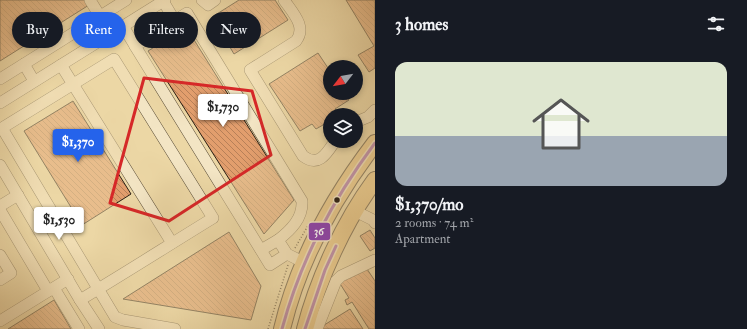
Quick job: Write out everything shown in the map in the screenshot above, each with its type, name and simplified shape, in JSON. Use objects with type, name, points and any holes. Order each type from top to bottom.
[{"type":"highway","points":[[282,329],[297,282],[326,218],[349,179],[375,143]]},
{"type":"highway","points":[[355,211],[352,203],[352,189],[375,156]]},
{"type":"highway","points":[[305,329],[325,270],[344,229],[375,180]]},
{"type":"street","points":[[90,0],[98,12]]},
{"type":"street","points":[[106,12],[126,0]]},
{"type":"street","points":[[202,0],[208,4],[215,0]]},
{"type":"street","points":[[284,0],[300,25],[300,37],[250,70],[303,156],[308,160],[322,158],[330,148]]},
{"type":"street","points":[[126,24],[164,1],[170,12]]},
{"type":"street","points":[[126,31],[134,44]]},
{"type":"street","points":[[198,31],[302,201],[302,208],[299,218],[288,232],[261,250]]},
{"type":"street","points":[[0,79],[71,34]]},
{"type":"street","points":[[0,103],[88,48]]},
{"type":"street","points":[[136,48],[270,265],[287,254]]},
{"type":"street","points":[[80,300],[98,289],[172,243],[213,218],[114,59],[2,128],[98,289],[115,317],[123,320],[175,329]]},
{"type":"street","points":[[24,64],[34,81]]},
{"type":"street","points":[[61,65],[172,243]]},
{"type":"street","points":[[363,120],[368,118],[375,110]]},
{"type":"street","points":[[0,165],[80,300],[99,329]]},
{"type":"street","points":[[0,206],[18,195]]},
{"type":"street","points":[[0,210],[51,289],[79,329]]},
{"type":"street","points":[[355,211],[374,220]]},
{"type":"street","points":[[278,240],[287,254],[305,263]]},
{"type":"street","points":[[0,255],[11,273],[0,280]]},
{"type":"street","points":[[317,329],[336,281],[341,276],[375,260]]},
{"type":"street","points":[[0,321],[68,279]]},
{"type":"highlighted area","points":[[144,78],[252,91],[271,155],[169,221],[110,203]]},
{"type":"building","points":[[0,0],[86,0],[89,5],[78,12],[71,12],[71,16],[63,21],[63,12],[12,12],[12,48],[21,48],[0,61]]},
{"type":"building","points":[[239,0],[275,0],[288,20],[261,37],[261,12],[220,12]]},
{"type":"building","points":[[346,0],[375,0],[375,68],[369,72],[363,63],[363,60],[361,60],[358,55],[374,46]]},
{"type":"building","points":[[198,46],[294,200],[264,234],[148,51],[153,48],[198,48]]},
{"type":"building","points":[[230,48],[244,48],[234,54]]},
{"type":"building","points":[[318,53],[323,60],[323,100],[349,100],[337,108],[323,108],[323,125],[316,129],[312,124],[300,131],[269,84]]},
{"type":"building","points":[[73,101],[131,194],[82,225],[24,131]]},
{"type":"building","points":[[370,230],[375,238],[375,248],[370,251],[360,236]]},
{"type":"building","points":[[229,232],[261,286],[251,320],[123,299]]},
{"type":"building","points":[[365,266],[375,281],[375,329],[369,329],[352,302],[347,305],[345,300],[349,298],[339,282]]},
{"type":"building","points":[[54,300],[71,329],[8,329]]},
{"type":"building","points":[[350,309],[363,329],[322,329],[321,327]]},
{"type":"transit line","name":"36","points":[[282,329],[298,279],[308,255],[345,187],[375,143]]},
{"type":"transit line","name":"36","points":[[305,329],[325,270],[336,246]]}]
